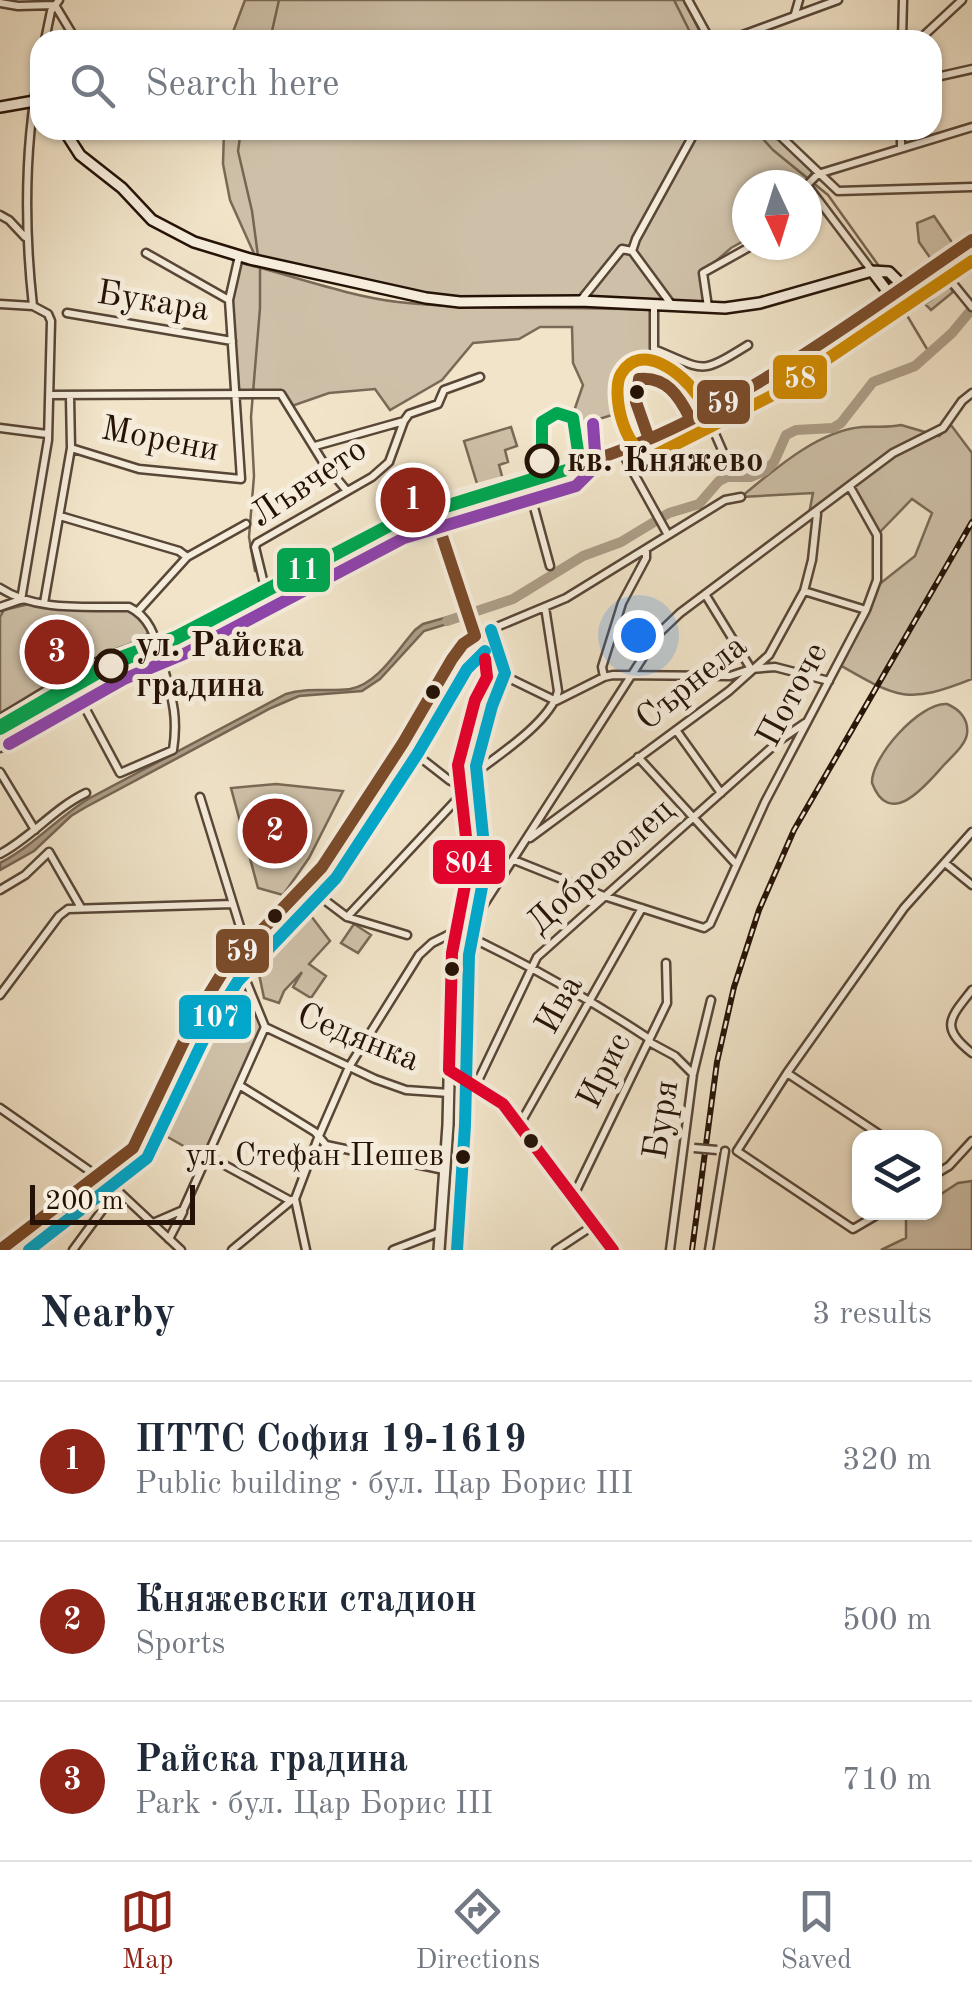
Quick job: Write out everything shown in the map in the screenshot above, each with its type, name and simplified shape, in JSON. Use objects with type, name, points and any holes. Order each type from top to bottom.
[{"type":"main road","points":[[160,651],[172,636],[394,519],[576,468],[650,439],[767,379],[972,240]]},
{"type":"main road","points":[[0,738],[175,641],[433,509]]},
{"type":"street","points":[[688,0],[704,30]]},
{"type":"street","points":[[794,16],[799,0]]},
{"type":"street","points":[[756,30],[838,0]]},
{"type":"street","points":[[902,30],[904,0]]},
{"type":"street","points":[[930,30],[962,0]]},
{"type":"street","points":[[0,3],[57,3]]},
{"type":"street","points":[[47,30],[57,3]]},
{"type":"street","points":[[57,3],[71,30]]},
{"type":"street","points":[[942,76],[972,69]]},
{"type":"street","points":[[0,106],[30,100]]},
{"type":"street","points":[[942,135],[972,126]]},
{"type":"street","points":[[30,137],[26,158],[26,238],[33,306]]},
{"type":"street","points":[[70,140],[78,153],[122,188],[152,220],[194,242],[239,256],[443,300],[580,301],[708,308],[756,304],[879,271],[896,277],[904,287]]},
{"type":"street","points":[[632,252],[690,140]]},
{"type":"street","points":[[784,140],[814,170]]},
{"type":"street","points":[[901,140],[901,148]]},
{"type":"street","points":[[822,173],[927,140]]},
{"type":"street","points":[[822,177],[838,191],[972,187]]},
{"type":"street","points":[[822,203],[879,271],[891,296]]},
{"type":"street","points":[[0,215],[26,238]]},
{"type":"street","points":[[580,301],[622,249],[632,252],[673,306]]},
{"type":"street","points":[[146,254],[229,300]]},
{"type":"street","points":[[235,396],[229,300],[239,256]]},
{"type":"street","points":[[708,308],[703,273],[732,257]]},
{"type":"street","points":[[937,264],[969,304]]},
{"type":"street","points":[[0,304],[33,306],[48,314],[51,321],[47,434],[21,600]]},
{"type":"street","points":[[654,306],[654,348],[695,368],[712,367],[748,345]]},
{"type":"street","name":"Букара","points":[[66,313],[232,341]]},
{"type":"street","points":[[315,446],[404,421],[409,414],[438,404],[444,390],[480,377]]},
{"type":"street","points":[[650,439],[636,408],[639,379],[647,377],[670,388],[690,418]]},
{"type":"street","points":[[232,1250],[292,1200],[349,1067],[419,955],[432,943],[472,923],[658,634],[893,452],[944,428],[972,393]]},
{"type":"street","points":[[50,395],[281,394],[347,491]]},
{"type":"street","name":"Морени","points":[[71,448],[139,469],[240,479],[235,396]]},
{"type":"street","points":[[44,602],[71,448],[70,397]]},
{"type":"street","points":[[705,410],[723,452]]},
{"type":"street","name":"Лъвчето","points":[[265,588],[257,543],[389,462],[404,421]]},
{"type":"street","points":[[0,428],[47,434]]},
{"type":"street","points":[[622,452],[667,532]]},
{"type":"street","points":[[527,482],[550,566]]},
{"type":"street","name":"Поточе","points":[[642,908],[704,928],[710,924],[735,864],[866,610],[877,580],[877,535],[850,487]]},
{"type":"street","points":[[0,1235],[4,1247],[133,1148],[196,1014],[233,960],[306,886],[403,743],[463,644],[566,598],[667,532],[725,500],[741,497]]},
{"type":"street","points":[[433,509],[488,668],[459,756],[469,864],[452,953],[446,1170],[439,1250]]},
{"type":"street","name":"Сърнела","points":[[526,842],[730,692],[769,655],[804,590],[812,560],[816,513]]},
{"type":"street","points":[[60,516],[179,551],[187,558]]},
{"type":"street","points":[[138,612],[187,558],[246,524]]},
{"type":"street","points":[[604,676],[602,667],[622,603],[646,558],[646,547]]},
{"type":"street","points":[[0,588],[21,600]]},
{"type":"street","points":[[804,590],[866,610]]},
{"type":"street","points":[[705,594],[751,669]]},
{"type":"street","points":[[0,607],[21,600],[129,607],[138,612],[160,651],[177,714],[173,750],[120,773],[82,702]]},
{"type":"street","points":[[544,607],[558,692],[556,701]]},
{"type":"street","points":[[0,718],[118,652],[142,644],[160,651]]},
{"type":"street","points":[[0,748],[82,702],[160,651]]},
{"type":"street","points":[[348,918],[460,790],[556,701],[604,676],[730,676],[775,666],[829,681]]},
{"type":"street","points":[[488,668],[556,701]]},
{"type":"street","name":"Доброволец","points":[[476,1085],[530,965],[780,740],[806,722]]},
{"type":"street","points":[[676,730],[721,793]]},
{"type":"street","points":[[403,743],[460,790]]},
{"type":"street","points":[[638,757],[735,864]]},
{"type":"street","points":[[0,772],[35,830]]},
{"type":"street","points":[[0,854],[35,830],[50,814],[86,793]]},
{"type":"street","points":[[200,797],[246,946]]},
{"type":"street","points":[[737,1151],[904,908],[972,832]]},
{"type":"street","points":[[0,890],[25,875],[50,852],[80,906]]},
{"type":"street","points":[[514,860],[642,908]]},
{"type":"street","points":[[945,862],[972,885]]},
{"type":"street","points":[[306,886],[348,918],[407,935]]},
{"type":"street","points":[[0,995],[68,908],[233,904]]},
{"type":"street","name":"Ива","points":[[520,1124],[642,908]]},
{"type":"street","points":[[457,931],[530,965],[592,1001],[648,1038],[651,1044],[675,1056],[693,1074]]},
{"type":"street","name":"Седянка","points":[[233,960],[240,966],[265,1027],[406,1090],[449,1093]]},
{"type":"street","name":"Ирис","points":[[573,1197],[666,1002],[666,963]]},
{"type":"street","points":[[972,990],[951,1016],[950,1030],[972,1053]]},
{"type":"street","name":"Буря","points":[[670,1250],[693,1074],[711,1000]]},
{"type":"street","points":[[169,1239],[265,1027]]},
{"type":"street","points":[[448,1070],[503,1104],[613,1250]]},
{"type":"street","points":[[787,1074],[873,1130]]},
{"type":"street","points":[[239,1085],[315,1132],[326,1145],[446,1170]]},
{"type":"street","points":[[0,1108],[117,1190],[181,1250]]},
{"type":"street","points":[[942,1167],[972,1141]]},
{"type":"street","points":[[684,1149],[737,1151],[853,1229],[868,1220]]},
{"type":"street","points":[[710,1250],[721,1151]]},
{"type":"street","points":[[208,1156],[292,1200],[306,1250]]},
{"type":"street","points":[[72,1250],[117,1190]]},
{"type":"street","points":[[153,1224],[184,1210]]},
{"type":"street","points":[[556,1250],[594,1225]]},
{"type":"street","points":[[393,1250],[441,1231]]},
{"type":"shaded area","points":[[245,0],[684,0],[699,30],[234,30]]},
{"type":"shaded area","points":[[224,140],[780,140],[812,170],[732,170],[732,247],[702,273],[706,303],[417,295],[256,258],[230,200],[223,164]]},
{"type":"shaded area","points":[[934,216],[953,244],[931,259],[919,242],[917,223]]},
{"type":"shaded area","points":[[241,263],[398,302],[651,310],[651,353],[633,380],[634,413],[645,433],[624,444],[612,415],[599,419],[599,424],[581,428],[574,411],[583,385],[573,363],[572,327],[540,327],[519,339],[473,343],[442,380],[390,410],[375,389],[329,393],[289,407],[280,393],[238,393],[232,300]]},
{"type":"shaded area","points":[[941,272],[953,292],[931,310],[925,304],[932,299],[928,294],[921,299],[913,290]]},
{"type":"shaded area","points":[[901,425],[939,436],[951,425],[972,453],[972,679],[917,695],[889,691],[838,664],[872,590],[915,556],[932,513],[912,499],[877,535],[850,487],[808,519],[813,493],[741,497],[797,453],[829,436],[862,427]]},
{"type":"shaded area","points":[[511,427],[517,446],[505,450],[508,462],[499,465],[503,480],[478,487],[464,441]]},
{"type":"shaded area","points":[[29,604],[131,609],[151,632],[0,716],[0,617],[4,610]]},
{"type":"shaded area","points":[[455,615],[457,621],[424,631],[380,679],[362,691],[299,696],[271,708],[86,807],[34,851],[0,870],[0,863],[88,799],[286,694],[360,686],[378,673],[423,624]]},
{"type":"shaded area","points":[[947,704],[965,719],[964,743],[918,792],[898,803],[888,803],[872,783],[880,759],[911,721]]},
{"type":"shaded area","points":[[276,784],[343,791],[309,858],[283,895],[258,888],[231,788]]},
{"type":"shaded area","points":[[299,900],[330,941],[309,964],[326,976],[311,998],[293,987],[302,972],[284,991],[279,1003],[264,998],[253,945]]},
{"type":"shaded area","points":[[354,924],[371,935],[358,953],[341,943]]},
{"type":"shaded area","points":[[227,970],[240,972],[262,1027],[203,1157],[150,1127],[206,1004]]},
{"type":"shaded area","points":[[133,1148],[136,1160],[117,1190],[99,1176]]},
{"type":"shaded area","points":[[972,1181],[972,1250],[881,1250],[906,1238],[906,1220],[942,1220],[942,1193],[958,1183]]},
{"type":"waterway","points":[[272,30],[279,0]]},
{"type":"waterway","points":[[674,0],[689,30]]},
{"type":"waterway","points":[[240,140],[238,151],[258,256]]},
{"type":"waterway","points":[[764,140],[828,195],[881,269]]},
{"type":"waterway","points":[[255,571],[249,537],[260,266]]},
{"type":"waterway","points":[[885,276],[891,287]]},
{"type":"waterway","points":[[899,302],[930,354]]},
{"type":"waterway","points":[[447,621],[513,599],[583,556],[621,542],[669,513],[699,504],[727,477],[751,477],[765,471],[774,462],[786,435],[796,430],[833,428],[841,423],[873,382],[915,366],[972,309]]},
{"type":"waterway","points":[[52,660],[57,667]]},
{"type":"railway","points":[[692,1250],[717,1062],[734,987],[759,910],[794,830],[972,522]]},
{"type":"transit line","name":"59","points":[[475,636],[432,506],[591,461],[686,422],[812,349],[972,240]]},
{"type":"transit line","name":"58","points":[[697,395],[682,378],[661,364],[650,360],[629,364],[618,383],[619,409],[636,447],[655,455],[777,393],[972,261]]},
{"type":"transit line","name":"59","points":[[649,439],[636,402],[639,379],[664,384],[690,418]]},
{"type":"transit line","name":"11","points":[[0,726],[113,660],[175,637],[397,521],[532,479],[542,466],[542,422],[557,413],[573,418],[579,458],[573,468],[397,522],[176,639],[116,663],[0,729]]},
{"type":"transit line","points":[[9,744],[124,679],[184,654],[404,538],[576,486],[596,466],[593,424]]},
{"type":"transit line","name":"107","points":[[457,1250],[469,955],[486,866],[476,766],[505,673],[491,630]]},
{"type":"transit line","name":"59","points":[[0,1250],[133,1148],[197,1014],[224,970],[322,867],[452,659],[475,636]]},
{"type":"transit line","name":"107","points":[[29,1250],[147,1158],[212,1022],[238,981],[336,878],[418,753],[467,669],[485,651]]},
{"type":"transit line","name":"804","points":[[449,1070],[452,953],[469,864],[458,765],[475,700],[487,677],[485,659]]},
{"type":"transit line","name":"804","points":[[449,1070],[503,1104],[613,1250]]},
{"type":"place","name":"кв. Княжево","points":[[542,461]]},
{"type":"place","name":"ПТТС София 19-1619","points":[[413,500]]},
{"type":"place","name":"Райска градина","points":[[57,652]]},
{"type":"place","name":"ул. Райска градина","points":[[111,666]]},
{"type":"place","name":"Княжевски стадион","points":[[275,831]]},
{"type":"place","name":"ул. Стефан Пешев","points":[[463,1157]]}]
